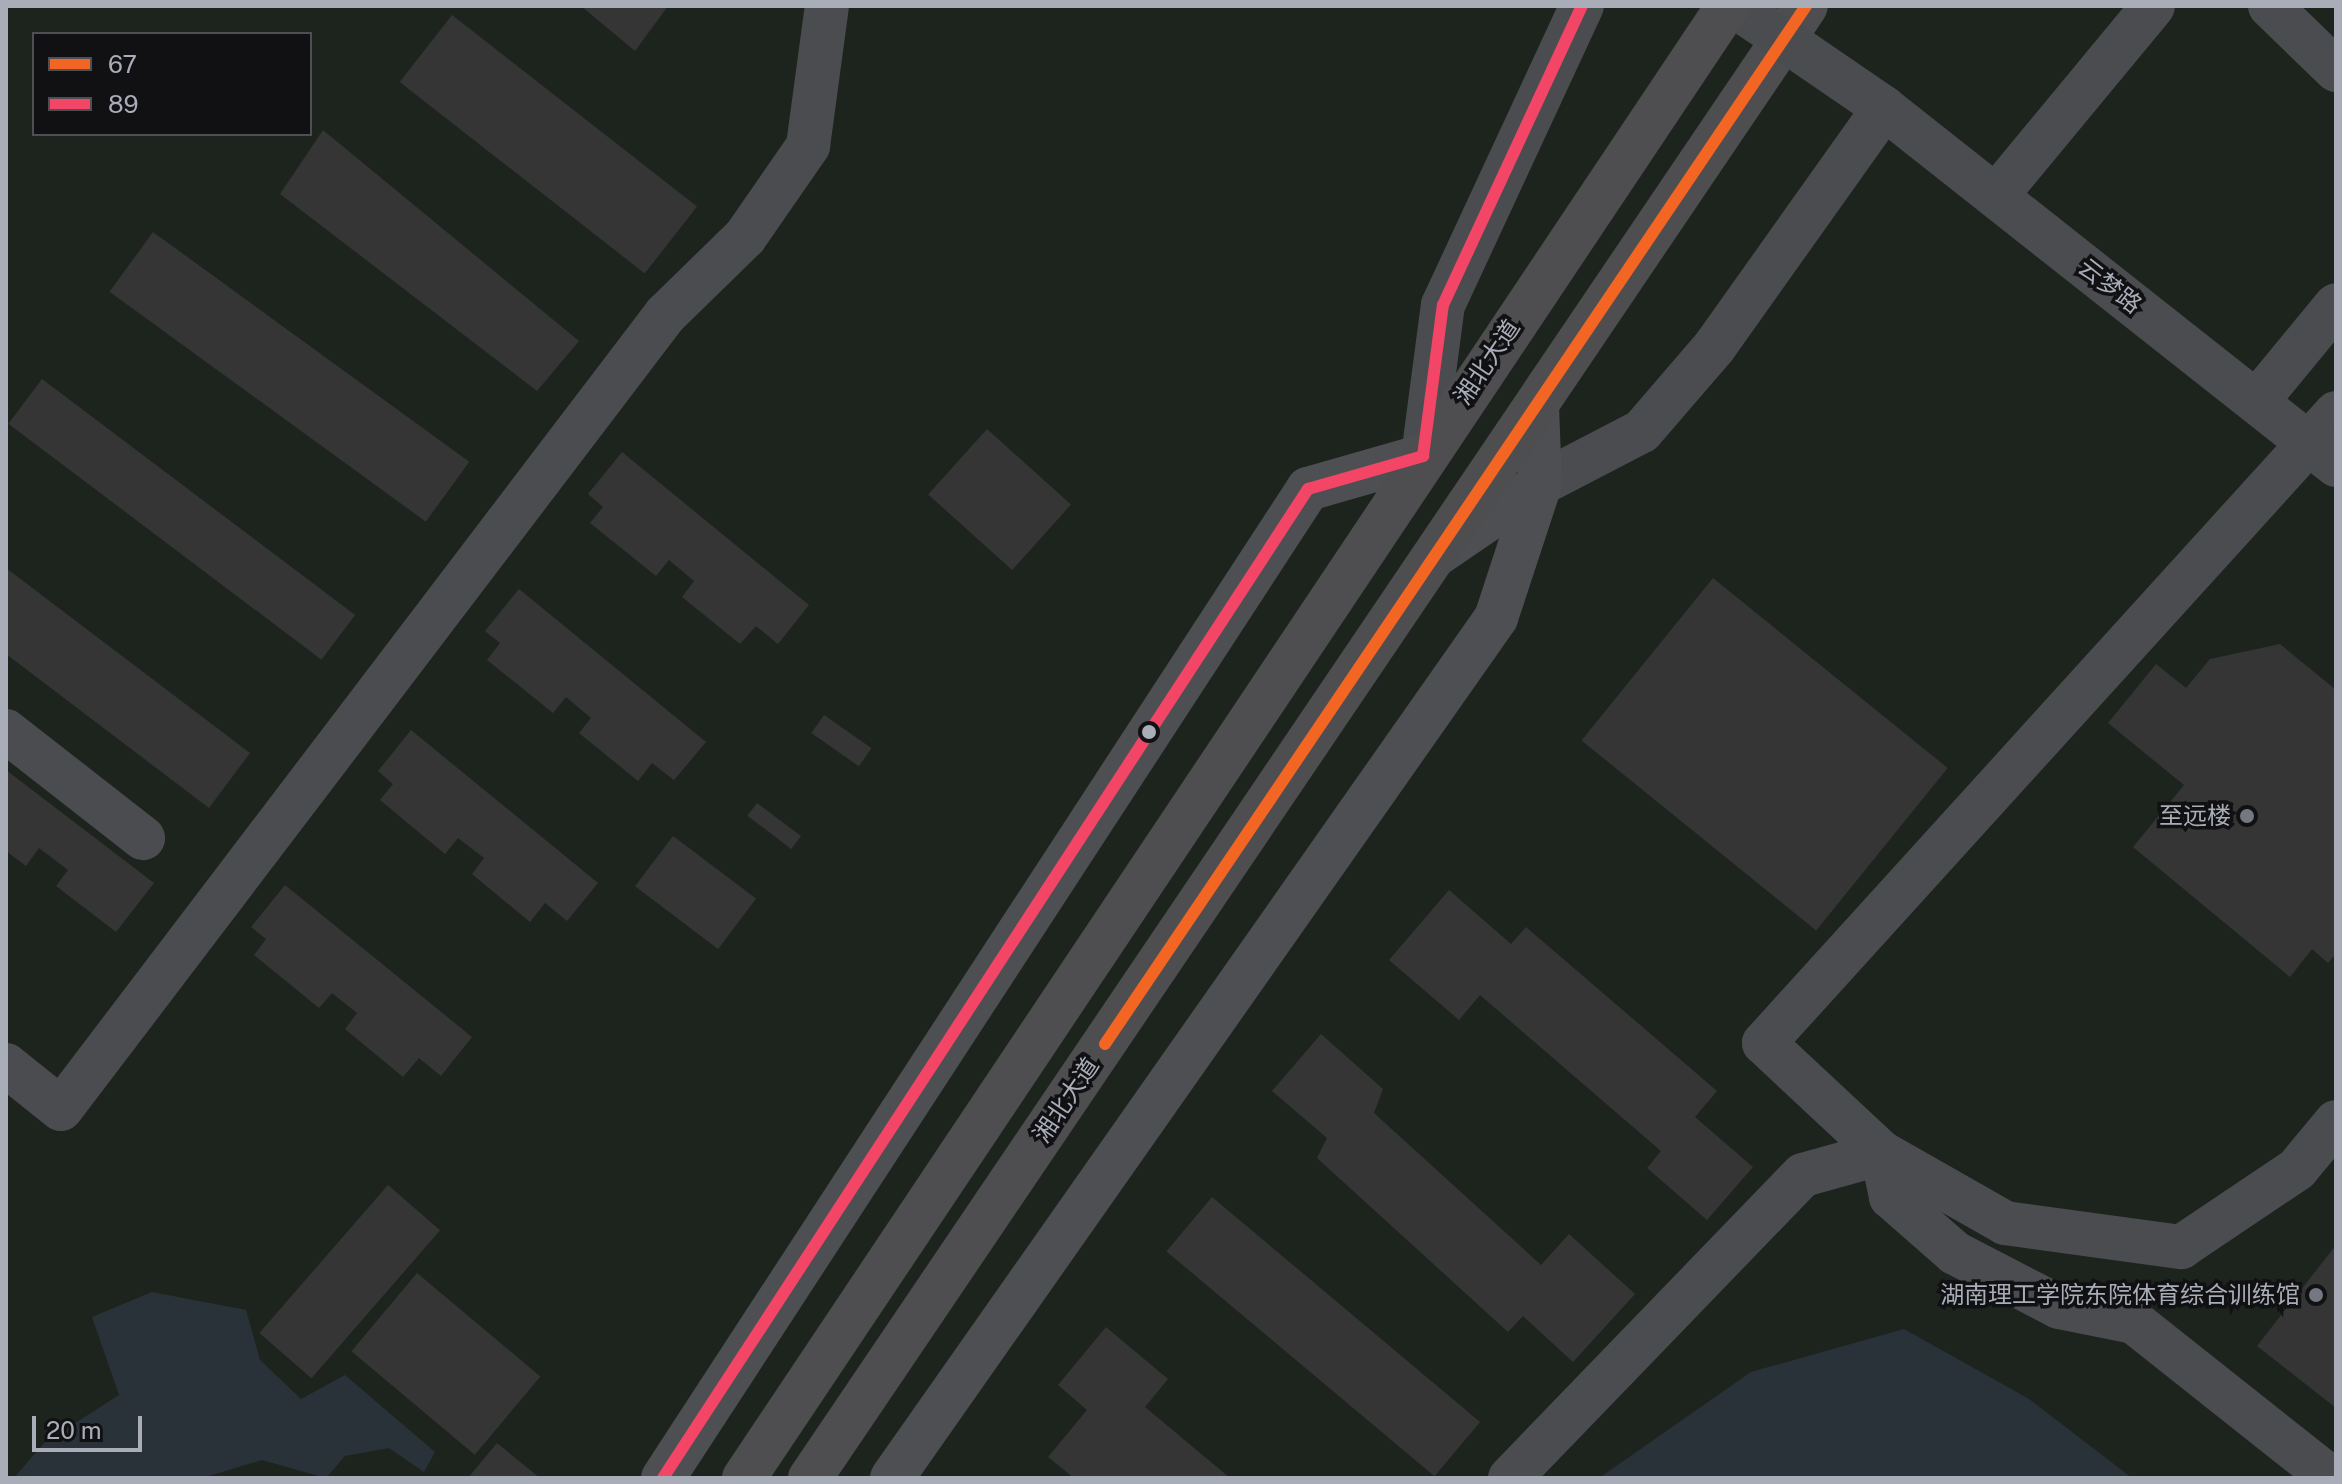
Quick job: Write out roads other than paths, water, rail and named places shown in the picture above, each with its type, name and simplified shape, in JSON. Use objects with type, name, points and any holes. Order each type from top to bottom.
[{"type":"highway","name":"湘北大道","points":[[744,1478],[1423,456],[1731,6]]},
{"type":"highway","name":"湘北大道","points":[[810,1478],[1806,6]]},
{"type":"main road","points":[[892,1478],[1496,618],[1540,484],[1537,405]]},
{"type":"main road","points":[[663,1478],[1308,489],[1423,456]]},
{"type":"main road","points":[[1437,554],[1540,484]]},
{"type":"street","points":[[6,1065],[61,1109],[665,315],[745,237],[808,146],[827,6]]},
{"type":"street","points":[[1423,456],[1443,305],[1582,6]]},
{"type":"street","name":"云梦路","points":[[1731,6],[1884,108],[2257,401],[2327,440]]},
{"type":"street","points":[[1996,196],[2153,6]]},
{"type":"street","points":[[2270,6],[2336,70]]},
{"type":"street","points":[[1540,484],[1642,431],[1715,346],[1884,108]]},
{"type":"street","points":[[2257,401],[2336,305]]},
{"type":"street","points":[[2327,440],[1764,1043],[1882,1153],[2005,1223],[2181,1247],[2297,1169],[2336,1122]]},
{"type":"street","points":[[6,731],[143,838]]},
{"type":"street","points":[[1510,1478],[1803,1175],[1882,1153]]},
{"type":"street","points":[[1882,1153],[1891,1197],[1955,1253],[2059,1307],[2134,1322],[2331,1478]]},
{"type":"place","name":"至远楼","points":[[2247,816]]},
{"type":"place","name":"湖南理工学院东院体育综合训练馆","points":[[2316,1295]]}]
